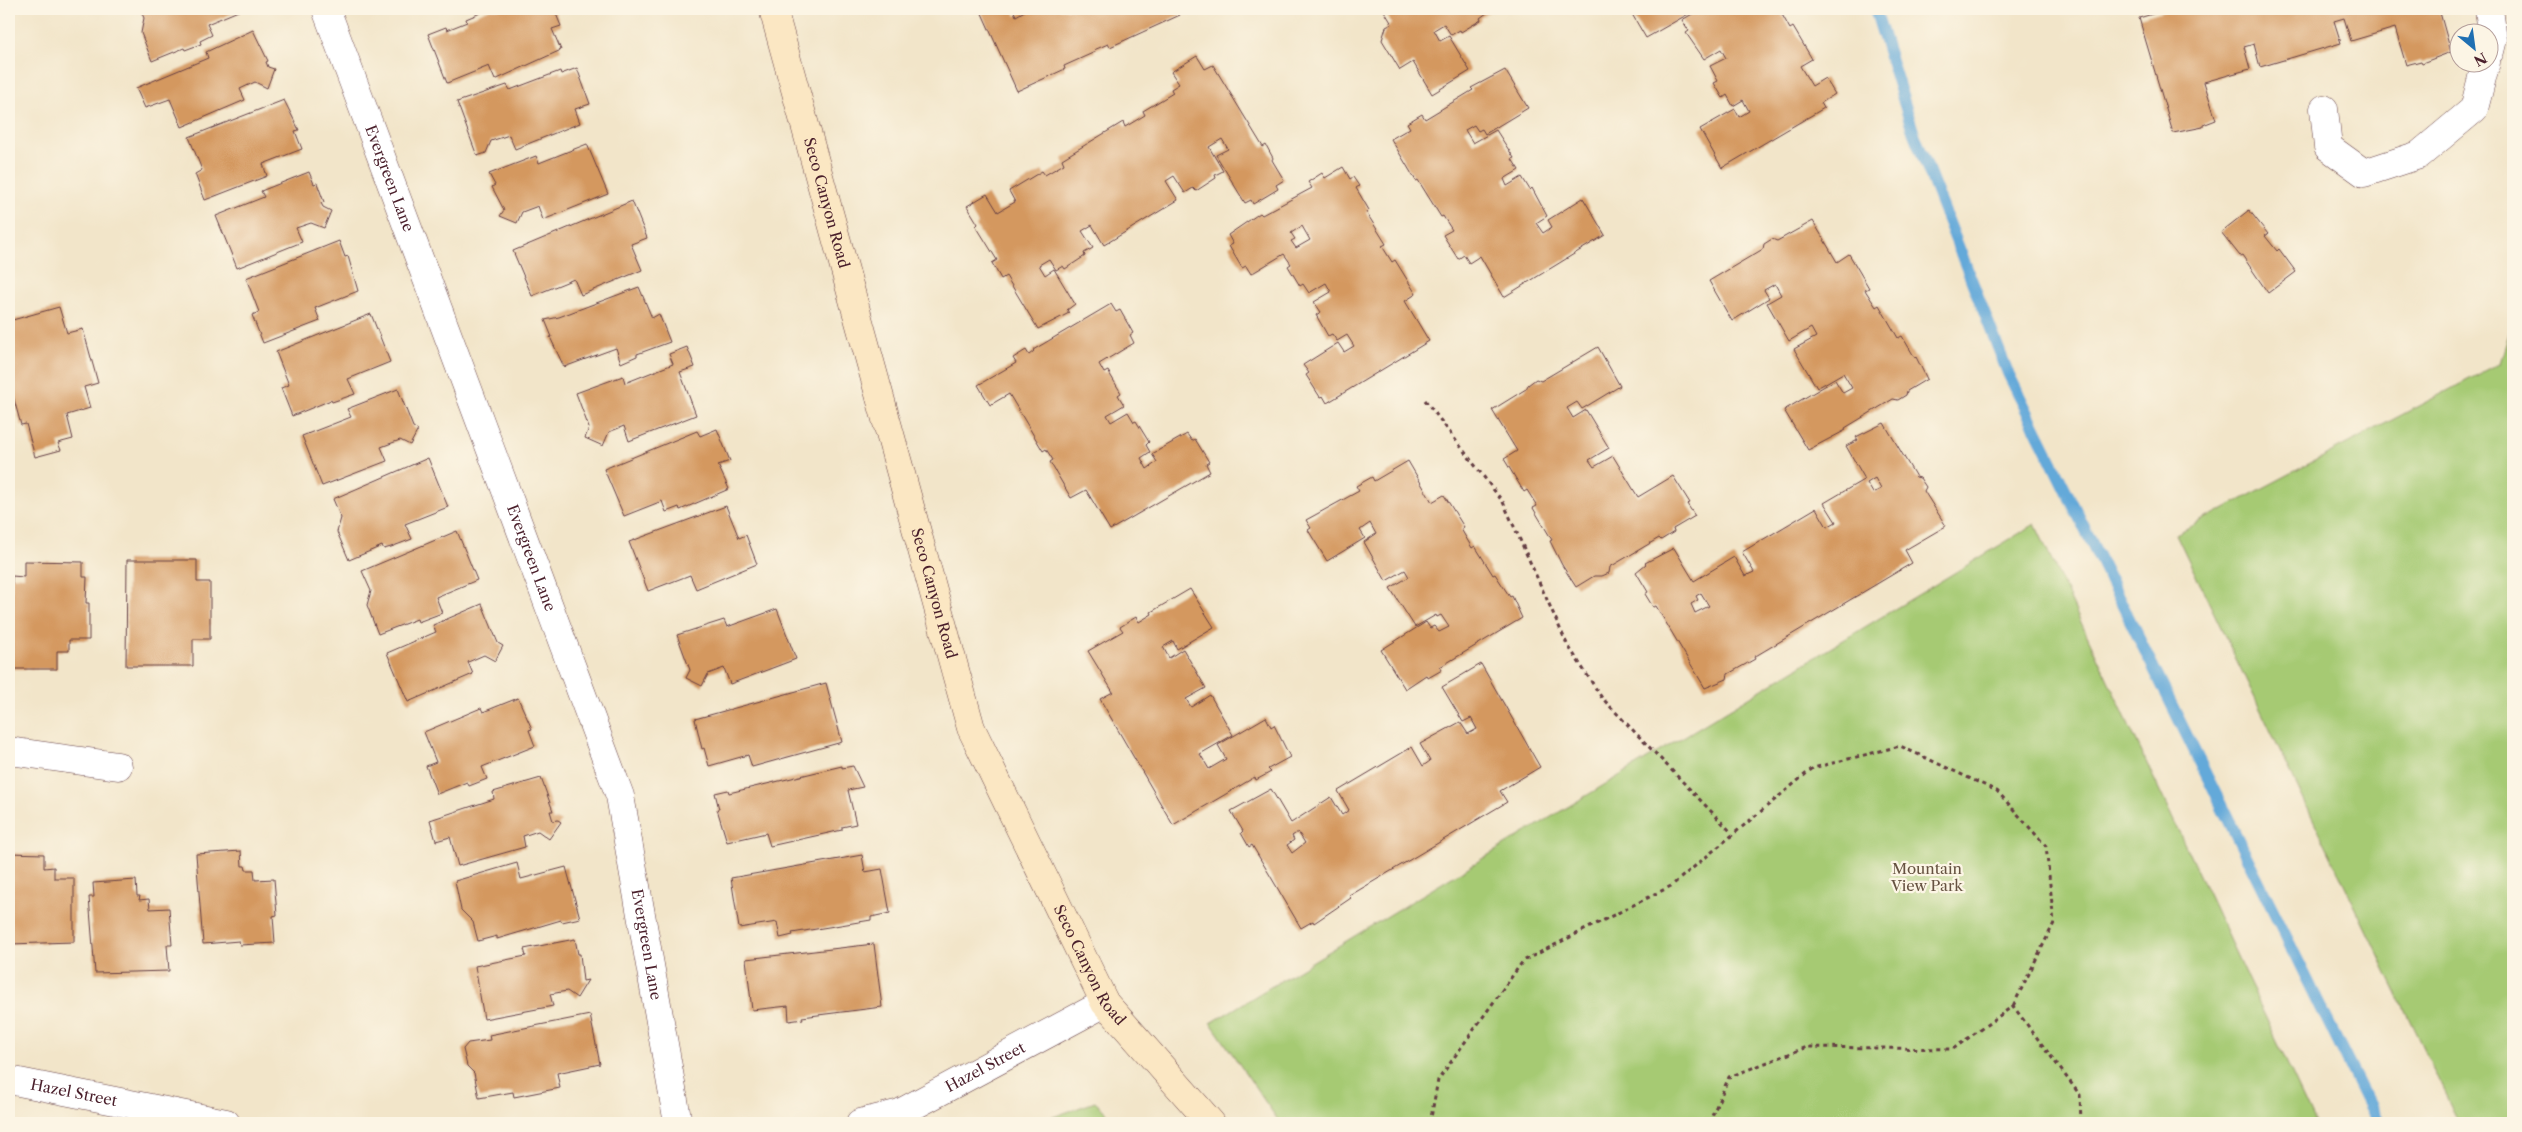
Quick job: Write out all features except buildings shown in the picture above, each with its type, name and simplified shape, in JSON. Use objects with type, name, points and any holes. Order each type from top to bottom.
[{"type":"street","name":"Evergreen Lane","points":[[326,9],[620,796],[678,1123]]},
{"type":"street","name":"Seco Canyon Road","points":[[773,9],[971,728],[1105,1003],[1211,1123]]},
{"type":"street","points":[[2489,9],[2491,22]]},
{"type":"street","points":[[2324,109],[2328,147],[2364,173],[2419,155],[2474,109],[2483,72]]},
{"type":"street","points":[[9,751],[118,766]]},
{"type":"street","name":"Hazel Street","points":[[860,1123],[900,1113],[1105,1003]]},
{"type":"street","name":"Hazel Street","points":[[9,1080],[226,1123]]},
{"type":"path","points":[[1424,400],[1504,502],[1567,644],[1602,698],[1732,833]]},
{"type":"path","points":[[1430,1123],[1438,1080],[1523,961],[1671,886],[1732,833],[1813,768],[1900,746],[1997,791],[2046,846],[2054,923],[2013,1006],[1953,1049],[1807,1047],[1738,1073],[1730,1077],[1709,1123]]},
{"type":"path","points":[[2013,1006],[2080,1095],[2081,1123]]},
{"type":"green space","points":[[2513,321],[2513,1123],[2459,1123],[2176,534],[2500,363]]},
{"type":"green space","name":"Mountain View Park","points":[[2035,524],[2315,1123],[1280,1123],[1211,1023]]},
{"type":"green space","points":[[1095,1102],[1117,1123],[1036,1123]]},
{"type":"waterway","points":[[1875,9],[1913,131],[2008,373],[2378,1123]]}]
